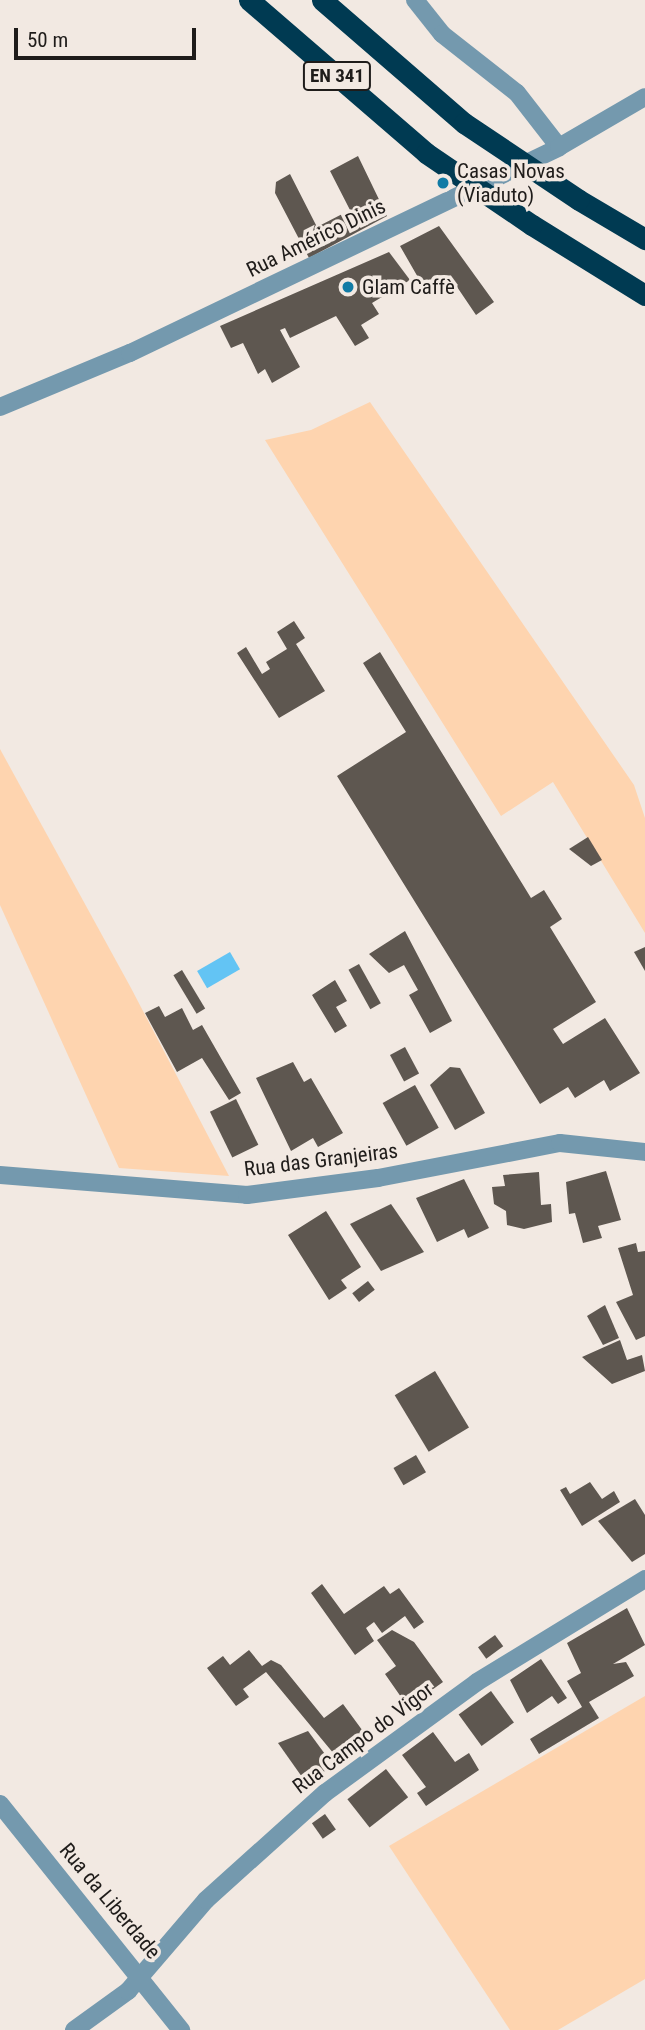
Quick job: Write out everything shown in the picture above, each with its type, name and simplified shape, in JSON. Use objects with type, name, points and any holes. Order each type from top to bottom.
[{"type":"highway","name":"EN 341","points":[[249,0],[426,153],[532,225],[645,295]]},
{"type":"highway","name":"EN 341","points":[[322,0],[464,123],[579,200],[645,239]]},
{"type":"street","points":[[415,0],[442,34],[517,93],[559,147]]},
{"type":"street","name":"Rua Américo Dinis","points":[[0,407],[130,354],[559,147],[645,97]]},
{"type":"street","name":"Rua das Granjeiras","points":[[0,1175],[247,1195],[378,1178],[560,1143],[645,1152]]},
{"type":"street","name":"Rua Campo do Vigor","points":[[74,2030],[141,1973],[206,1900],[325,1793],[477,1682],[645,1579]]},
{"type":"street","name":"Rua da Liberdade","points":[[0,1804],[141,1973],[181,2030]]},
{"type":"shaded area","points":[[370,402],[634,785],[645,818],[645,933],[553,782],[501,816],[265,440],[311,430]]},
{"type":"shaded area","points":[[0,749],[131,988],[229,1176],[119,1168],[0,905]]},
{"type":"shaded area","points":[[645,1696],[645,1979],[558,2030],[510,2030],[389,1846]]},
{"type":"water","points":[[230,952],[240,969],[207,988],[197,971]]},
{"type":"building","points":[[358,156],[387,216],[309,258],[275,193],[276,182],[290,174],[317,227],[350,210],[330,171]]},
{"type":"building","points":[[439,226],[494,302],[476,315],[451,278],[427,293],[400,246]]},
{"type":"building","points":[[389,252],[410,280],[372,303],[379,314],[361,325],[369,338],[355,346],[336,316],[290,338],[285,328],[280,330],[300,367],[272,383],[265,369],[258,374],[243,343],[231,348],[220,326]]},
{"type":"building","points":[[294,621],[305,638],[296,644],[325,691],[279,718],[237,653],[246,647],[262,674],[270,669],[266,662],[287,649],[277,632]]},
{"type":"building","points":[[380,652],[531,898],[544,890],[562,919],[550,927],[596,1002],[553,1029],[563,1044],[605,1018],[640,1073],[610,1091],[604,1080],[575,1098],[568,1087],[540,1104],[337,776],[406,732],[363,663]]},
{"type":"building","points":[[588,837],[602,860],[591,866],[569,849]]},
{"type":"building","points":[[405,931],[452,1021],[430,1033],[409,995],[418,990],[404,965],[389,973],[369,954]]},
{"type":"building","points":[[645,947],[645,971],[634,952]]},
{"type":"building","points":[[359,964],[381,1003],[370,1009],[349,970]]},
{"type":"building","points":[[182,970],[205,1009],[197,1014],[173,975]]},
{"type":"building","points":[[335,980],[347,1001],[336,1007],[347,1026],[335,1033],[312,995]]},
{"type":"building","points":[[159,1006],[165,1017],[182,1008],[193,1030],[202,1025],[241,1093],[229,1100],[202,1058],[177,1072],[145,1013]]},
{"type":"building","points":[[405,1047],[419,1073],[404,1081],[390,1055]]},
{"type":"building","points":[[293,1062],[304,1082],[311,1078],[343,1133],[318,1147],[313,1138],[291,1151],[256,1078]]},
{"type":"building","points":[[450,1067],[460,1068],[485,1113],[455,1130],[430,1085]]},
{"type":"building","points":[[415,1085],[439,1128],[406,1146],[383,1103]]},
{"type":"building","points":[[236,1099],[258,1145],[232,1158],[210,1112]]},
{"type":"building","points":[[606,1171],[621,1220],[598,1226],[602,1238],[583,1243],[575,1213],[569,1214],[566,1182]]},
{"type":"building","points":[[539,1172],[541,1205],[551,1204],[552,1222],[524,1229],[507,1225],[506,1211],[494,1204],[492,1187],[505,1186],[503,1175]]},
{"type":"building","points":[[464,1179],[489,1228],[468,1238],[464,1229],[437,1242],[416,1198]]},
{"type":"building","points":[[391,1204],[424,1252],[381,1271],[350,1224]]},
{"type":"building","points":[[326,1211],[361,1267],[341,1280],[347,1288],[329,1300],[288,1235]]},
{"type":"building","points":[[636,1243],[638,1252],[645,1251],[645,1336],[636,1340],[616,1302],[633,1295],[618,1248]]},
{"type":"building","points":[[368,1281],[375,1290],[359,1302],[352,1293]]},
{"type":"building","points":[[605,1305],[619,1338],[603,1345],[587,1316]]},
{"type":"building","points":[[620,1340],[627,1360],[642,1355],[645,1371],[612,1384],[582,1357]]},
{"type":"building","points":[[435,1371],[469,1428],[429,1452],[395,1395]]},
{"type":"building","points":[[416,1455],[426,1472],[403,1485],[393,1468]]},
{"type":"building","points":[[590,1482],[602,1499],[614,1491],[620,1502],[582,1526],[560,1490],[566,1487],[570,1494]]},
{"type":"building","points":[[635,1499],[645,1515],[645,1554],[632,1562],[598,1521]]},
{"type":"building","points":[[322,1584],[344,1614],[384,1586],[390,1594],[399,1588],[424,1622],[414,1629],[405,1616],[382,1633],[374,1622],[366,1628],[374,1641],[355,1655],[311,1593]]},
{"type":"building","points":[[627,1608],[645,1645],[613,1664],[626,1662],[634,1676],[589,1702],[599,1718],[539,1754],[530,1739],[582,1707],[567,1681],[581,1673],[567,1643]]},
{"type":"building","points":[[392,1630],[414,1642],[443,1682],[408,1707],[385,1674],[396,1666],[377,1640]]},
{"type":"building","points":[[495,1635],[503,1646],[486,1659],[478,1647]]},
{"type":"building","points":[[249,1650],[262,1666],[271,1660],[281,1665],[324,1718],[343,1704],[368,1738],[339,1760],[266,1672],[243,1689],[249,1697],[236,1706],[207,1668],[223,1656],[230,1665]]},
{"type":"building","points":[[541,1659],[567,1698],[558,1704],[552,1696],[527,1713],[510,1680]]},
{"type":"building","points":[[491,1691],[514,1723],[482,1746],[459,1715]]},
{"type":"building","points":[[308,1731],[333,1765],[307,1784],[278,1743]]},
{"type":"building","points":[[433,1732],[455,1762],[469,1753],[479,1770],[426,1806],[417,1793],[426,1787],[402,1755]]},
{"type":"building","points":[[386,1769],[408,1797],[370,1828],[347,1799]]},
{"type":"building","points":[[325,1814],[336,1830],[323,1839],[312,1823]]},
{"type":"place","name":"Casas Novas (Viaduto)","points":[[443,183]]},
{"type":"place","name":"Glam Caffè","points":[[348,287]]}]
